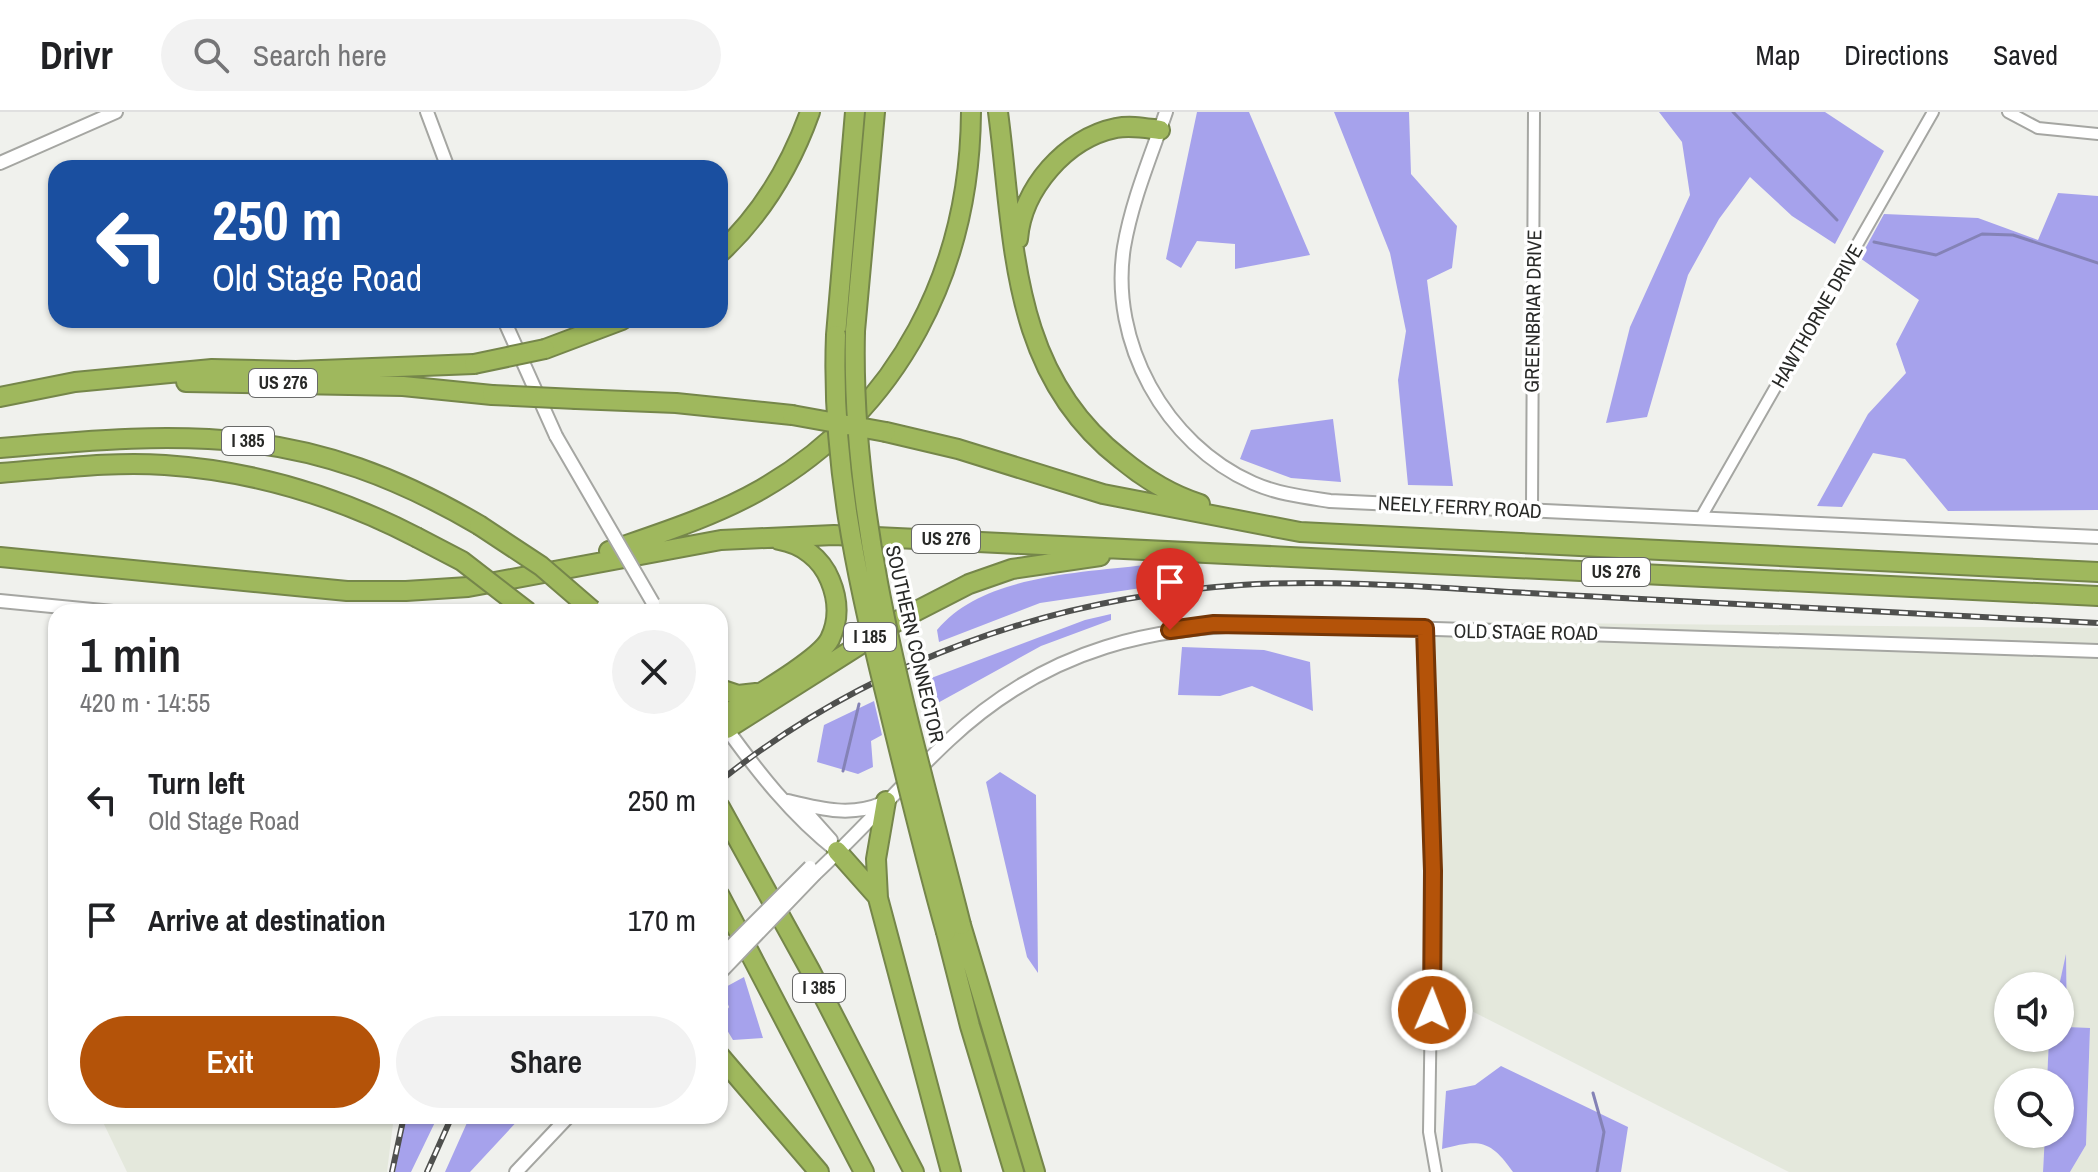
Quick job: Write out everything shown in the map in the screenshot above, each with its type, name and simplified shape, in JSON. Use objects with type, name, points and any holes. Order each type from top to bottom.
[{"type":"highway","points":[[728,229],[769,175],[797,112]]},
{"type":"highway","points":[[728,245],[776,184],[810,112]]},
{"type":"highway","name":"SOUTHERN CONNECTOR","points":[[855,112],[836,335],[837,449],[848,527],[867,626],[953,929],[1035,1172]]},
{"type":"highway","name":"SOUTHERN CONNECTOR","points":[[875,112],[855,331],[857,442],[870,548],[929,807],[970,1026],[1014,1172]]},
{"type":"highway","points":[[558,569],[680,526],[758,491],[843,432],[909,346],[939,286],[964,199],[971,112]]},
{"type":"highway","points":[[998,112],[1027,320],[1043,364],[1067,406],[1100,443],[1141,476],[1188,500],[1267,525]]},
{"type":"highway","points":[[1018,270],[1019,231],[1027,203],[1056,162],[1086,140],[1107,131],[1163,121]]},
{"type":"highway","points":[[75,382],[212,369],[296,371],[474,364],[545,349],[601,328]]},
{"type":"highway","name":"US 276","points":[[0,397],[75,382],[403,386],[492,395],[676,403],[792,415],[886,432],[958,449],[1103,494],[1267,525],[1328,533],[2098,572]]},
{"type":"highway","name":"I 385","points":[[0,448],[132,437],[187,436],[252,441],[367,469],[427,494],[479,525],[541,566],[585,604]]},
{"type":"highway","name":"I 385","points":[[0,473],[136,465],[211,470],[263,478],[371,513],[462,561],[518,604]]},
{"type":"highway","name":"US 276","points":[[0,557],[347,591],[468,587],[700,543],[757,537],[834,535],[2098,596]]},
{"type":"highway","points":[[728,717],[829,642],[837,613],[834,591],[821,562],[793,543],[757,537]]},
{"type":"highway","points":[[728,719],[899,620],[969,584],[1012,569],[1135,550]]},
{"type":"highway","points":[[728,692],[738,695],[759,692]]},
{"type":"highway","points":[[886,801],[876,859],[878,898],[951,1172]]},
{"type":"highway","name":"I 385","points":[[728,821],[810,970],[914,1172]]},
{"type":"highway","points":[[837,851],[865,878],[878,898]]},
{"type":"highway","name":"I 385","points":[[728,911],[864,1172]]},
{"type":"highway","points":[[728,1065],[819,1172]]},
{"type":"street","points":[[0,163],[116,112]]},
{"type":"street","points":[[427,112],[445,160]]},
{"type":"street","name":"GREENBRIAR DRIVE","points":[[1532,510],[1534,112]]},
{"type":"street","name":"HAWTHORNE DRIVE","points":[[1700,519],[1933,112]]},
{"type":"street","points":[[2008,112],[2038,128],[2098,134]]},
{"type":"street","name":"NEELY FERRY ROAD","points":[[1163,121],[1129,222],[1122,264],[1123,300],[1134,351],[1148,384],[1167,414],[1193,443],[1237,474],[1282,494],[1330,501],[2098,537]]},
{"type":"street","points":[[508,328],[556,436],[654,604]]},
{"type":"street","points":[[0,601],[48,606]]},
{"type":"street","name":"OLD STAGE ROAD","points":[[728,949],[812,870],[837,851],[951,738],[1002,698],[1063,663],[1123,641],[1214,624],[1425,628],[2098,651]]},
{"type":"street","points":[[1425,628],[1433,871],[1429,1132],[1436,1172]]},
{"type":"street","points":[[728,730],[757,771],[790,805],[806,812],[837,851]]},
{"type":"street","points":[[790,805],[845,812],[886,801]]},
{"type":"street","name":"OLD STAGE ROAD","points":[[728,964],[812,870]]},
{"type":"street","points":[[516,1172],[561,1124]]},
{"type":"shaded area","points":[[1197,112],[1249,112],[1310,255],[1235,269],[1235,244],[1197,241],[1181,268],[1166,259]]},
{"type":"shaded area","points":[[1334,112],[1409,112],[1411,174],[1457,226],[1452,268],[1427,280],[1453,486],[1408,485],[1398,380],[1406,331],[1390,253]]},
{"type":"shaded area","points":[[1659,112],[1825,112],[1884,151],[1835,244],[1792,216],[1750,177],[1719,219],[1688,275],[1647,417],[1606,423],[1630,327],[1690,195],[1682,142]]},
{"type":"shaded area","points":[[2058,193],[2098,196],[2098,510],[1948,511],[1905,459],[1873,453],[1842,507],[1817,506],[1868,414],[1906,373],[1896,344],[1919,300],[1860,258],[1884,214],[1978,218],[2038,240]]},
{"type":"shaded area","points":[[1333,419],[1341,482],[1291,478],[1240,459],[1251,430]]},
{"type":"shaded area","points":[[1145,565],[1148,587],[1040,603],[939,642],[937,630],[956,612],[1005,587],[1062,575]]},
{"type":"shaded area","points":[[1111,614],[1111,620],[1041,646],[925,710],[918,683],[1085,620]]},
{"type":"shaded area","points":[[1434,622],[2098,628],[2098,1172],[2070,1172],[2086,1145],[2090,1029],[2074,1028],[2074,972],[2066,972],[2066,958],[2062,972],[1994,972],[1994,1052],[2048,1052],[2048,1068],[1994,1068],[1994,1148],[2044,1148],[2043,1172],[1789,1172],[1442,996]]},
{"type":"shaded area","points":[[1182,647],[1264,650],[1310,662],[1313,711],[1252,686],[1220,696],[1178,695]]},
{"type":"shaded area","points":[[874,701],[882,735],[871,741],[873,767],[858,774],[817,762],[824,725]]},
{"type":"shaded area","points":[[1000,772],[1036,795],[1038,973],[1027,957],[986,782]]},
{"type":"shaded area","points":[[744,977],[763,1038],[733,1040],[728,1032],[728,986]]},
{"type":"shaded area","points":[[2074,1027],[2090,1028],[2086,1145],[2070,1172],[2043,1172],[2044,1148],[2074,1148],[2074,1068],[2048,1068],[2048,1052],[2074,1052]]},
{"type":"shaded area","points":[[1501,1066],[1628,1127],[1621,1172],[1513,1172],[1497,1153],[1483,1144],[1442,1149],[1446,1091],[1475,1085]]},
{"type":"shaded area","points":[[104,1124],[393,1124],[387,1172],[127,1172]]},
{"type":"shaded area","points":[[404,1124],[434,1124],[411,1172],[395,1172]]},
{"type":"shaded area","points":[[466,1124],[515,1124],[470,1172],[445,1172]]},
{"type":"waterway","points":[[1733,112],[1837,220]]},
{"type":"waterway","points":[[1874,242],[1936,255],[1982,234],[2013,235],[2098,263]]},
{"type":"waterway","points":[[843,771],[859,704]]},
{"type":"waterway","points":[[1593,1093],[1604,1132],[1597,1172]]},
{"type":"railway","points":[[728,775],[777,739],[837,702],[900,670],[966,643],[1033,621],[1101,604],[1171,592],[1283,583],[1369,584],[2098,623]]},
{"type":"railway","points":[[392,1172],[402,1124]]},
{"type":"railway","points":[[427,1172],[448,1124]]},
{"type":"route","points":[[1170,630],[1214,624],[1425,628],[1433,871],[1432,1010]]}]
